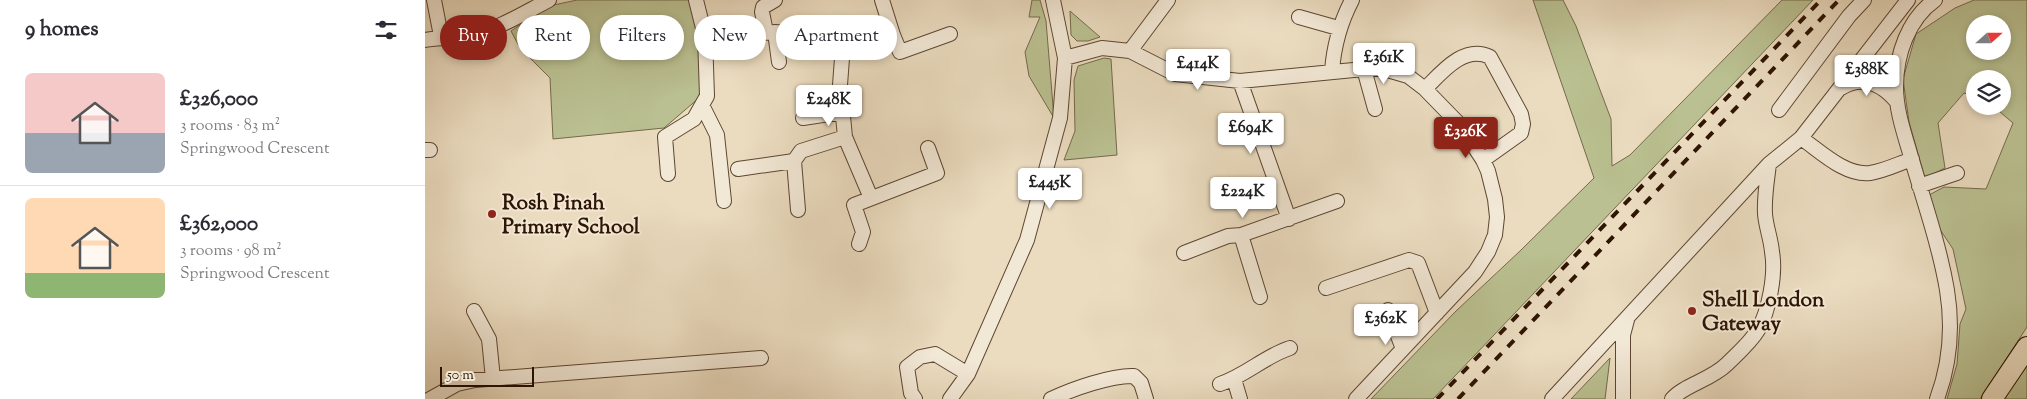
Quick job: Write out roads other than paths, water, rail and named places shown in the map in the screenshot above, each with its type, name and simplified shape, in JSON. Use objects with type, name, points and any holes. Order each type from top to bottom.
[{"type":"highway","points":[[1992,399],[2027,347]]},
{"type":"street","points":[[435,0],[440,30]]},
{"type":"street","points":[[507,22],[549,0]]},
{"type":"street","points":[[696,0],[700,15]]},
{"type":"street","points":[[775,0],[763,7],[762,12],[779,62]]},
{"type":"street","points":[[882,0],[886,15]]},
{"type":"street","points":[[950,399],[968,374],[1027,240],[1060,118],[1065,58],[1053,0]]},
{"type":"street","points":[[1130,51],[1168,0]]},
{"type":"street","points":[[1332,71],[1334,47],[1339,28],[1352,0]]},
{"type":"street","points":[[1779,110],[1849,16],[1864,0]]},
{"type":"street","points":[[1552,399],[1769,164],[1801,138],[1908,0]]},
{"type":"street","points":[[1935,0],[1920,14],[1910,28],[1903,43],[1897,74],[1897,102],[1947,290],[1950,317],[1947,361],[1937,399]]},
{"type":"street","points":[[1299,17],[1339,28]]},
{"type":"street","points":[[766,32],[776,32]]},
{"type":"street","points":[[897,45],[900,52],[950,34]]},
{"type":"street","points":[[425,40],[440,36]]},
{"type":"street","points":[[1065,58],[1102,48],[1130,51],[1175,74],[1240,81],[1332,71],[1384,69],[1408,76],[1425,89],[1460,125],[1483,160],[1492,181],[1497,217],[1495,235],[1488,252],[1475,272],[1356,399]]},
{"type":"street","points":[[1425,89],[1452,61],[1483,54],[1490,57],[1521,114],[1523,124],[1521,132],[1483,160]]},
{"type":"street","points":[[668,174],[665,137],[694,119],[707,96],[706,60]]},
{"type":"street","points":[[842,60],[840,85],[845,137],[871,198]]},
{"type":"street","points":[[1364,69],[1375,109]]},
{"type":"street","points":[[1240,81],[1289,219]]},
{"type":"street","points":[[1836,91],[1848,84],[1864,81],[1883,89],[1897,102]]},
{"type":"street","points":[[702,105],[717,135],[724,201]]},
{"type":"street","points":[[803,118],[842,112]]},
{"type":"street","points":[[738,169],[793,161],[801,151],[845,137]]},
{"type":"street","points":[[1801,138],[1834,162],[1860,173],[1878,171],[1911,159]]},
{"type":"street","points":[[859,244],[863,232],[854,205],[937,173],[928,148]]},
{"type":"street","points":[[793,161],[798,210]]},
{"type":"street","points":[[1672,399],[1680,392],[1708,378],[1724,367],[1757,332],[1764,318],[1773,271],[1773,254],[1765,208],[1769,164]]},
{"type":"street","points":[[1919,186],[1957,173]]},
{"type":"street","points":[[1184,253],[1228,236],[1241,235],[1337,201]]},
{"type":"street","points":[[1241,235],[1260,298]]},
{"type":"street","points":[[1326,288],[1409,260],[1414,260],[1419,263],[1437,313]]},
{"type":"street","points":[[1388,310],[1403,349]]},
{"type":"street","points":[[474,311],[489,339],[493,379]]},
{"type":"street","points":[[1623,399],[1623,335],[1628,318]]},
{"type":"street","points":[[1220,384],[1234,379],[1277,352],[1290,348]]},
{"type":"street","points":[[915,399],[911,393],[907,367],[920,357],[935,354],[968,374]]},
{"type":"street","points":[[425,392],[429,399],[457,384],[475,380],[761,358]]},
{"type":"street","points":[[1051,399],[1122,375],[1134,376],[1141,383],[1146,399]]},
{"type":"street","points":[[1234,379],[1240,399]]},
{"type":"railway","points":[[1437,399],[1821,0]]},
{"type":"railway","points":[[1458,399],[1839,0]]},
{"type":"place","name":"Rosh Pinah Primary School","points":[[492,214]]},
{"type":"place","name":"Shell London Gateway","points":[[1692,311]]}]
